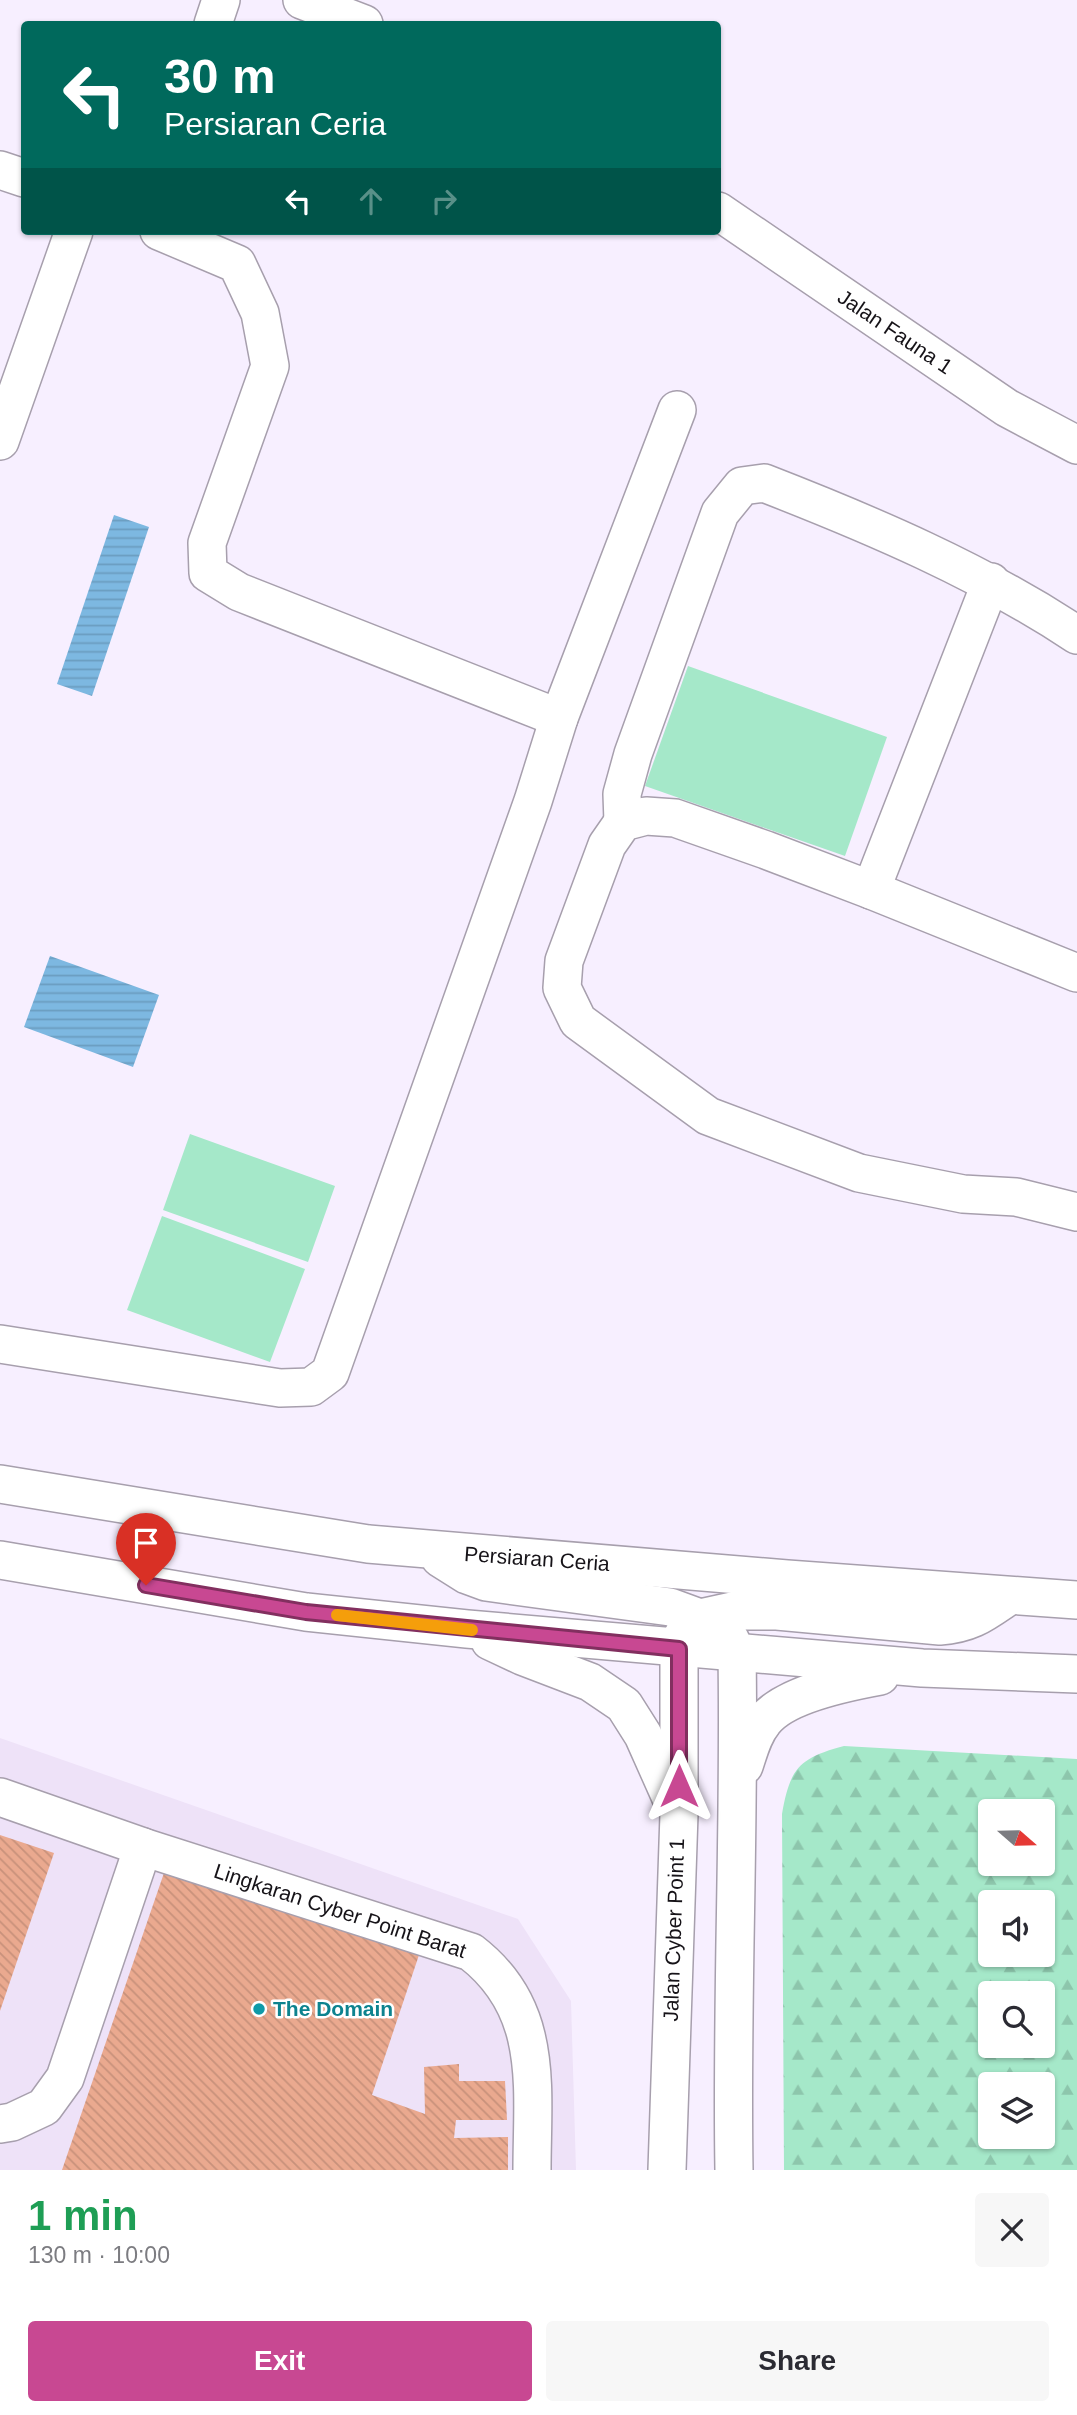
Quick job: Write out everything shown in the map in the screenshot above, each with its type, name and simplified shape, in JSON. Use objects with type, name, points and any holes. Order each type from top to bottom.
[{"type":"street","points":[[214,21],[221,0]]},
{"type":"street","points":[[291,21],[301,0],[357,21]]},
{"type":"street","points":[[0,170],[21,177]]},
{"type":"street","name":"Jalan Fauna 1","points":[[721,213],[1007,408],[1077,445]]},
{"type":"street","points":[[0,441],[73,235]]},
{"type":"street","points":[[181,235],[208,240],[237,264],[260,313],[270,366],[207,543],[208,573],[239,592],[559,718]]},
{"type":"street","points":[[0,1344],[280,1388],[311,1387],[330,1373],[559,718],[677,410]]},
{"type":"street","points":[[1077,635],[991,582],[764,483],[741,486],[720,513],[633,754],[622,794],[623,822],[607,845],[564,961],[562,989],[578,1021],[708,1116],[859,1173],[963,1194],[1016,1197],[1077,1212]]},
{"type":"street","points":[[872,890],[991,582]]},
{"type":"street","points":[[623,822],[646,816],[675,818],[872,890],[1077,973]]},
{"type":"street","name":"Persiaran Ceria","points":[[0,1484],[368,1544],[1077,1600]]},
{"type":"street","points":[[427,1550],[467,1575],[486,1582],[670,1607],[700,1618],[730,1639],[737,1654],[739,1782],[732,2013],[734,2170]]},
{"type":"street","points":[[0,1560],[306,1612],[737,1654],[922,1668],[1077,1674]]},
{"type":"street","points":[[679,1649],[688,1628],[700,1618],[732,1611],[777,1611],[940,1626],[961,1625],[975,1619],[1009,1596]]},
{"type":"street","points":[[467,1629],[522,1656],[590,1682],[624,1705],[643,1735],[679,1814]]},
{"type":"street","name":"Jalan Cyber Point 1","points":[[667,2170],[679,1814],[679,1649]]},
{"type":"street","points":[[739,1782],[758,1730],[765,1719],[775,1711],[811,1693],[834,1686],[922,1668]]},
{"type":"street","name":"Lingkaran Cyber Point Barat","points":[[0,1797],[143,1847],[471,1952],[491,1967],[509,1992],[529,2042],[533,2075],[531,2170]]},
{"type":"street","points":[[0,2124],[12,2122],[44,2107],[65,2078],[143,1847]]},
{"type":"shaded area","points":[[0,1738],[518,1919],[571,2001],[576,2170],[0,2170]]},
{"type":"green space","points":[[688,666],[887,737],[845,856],[645,786]]},
{"type":"green space","points":[[190,1134],[335,1186],[308,1262],[163,1210]]},
{"type":"green space","points":[[162,1216],[305,1269],[270,1362],[127,1310]]},
{"type":"green space","points":[[844,1746],[1077,1759],[1077,2170],[784,2170],[782,1814],[793,1775],[816,1755]]},
{"type":"water","points":[[114,515],[149,527],[92,696],[57,684]]},
{"type":"water","points":[[50,956],[159,995],[133,1067],[24,1027]]},
{"type":"building","points":[[0,1835],[54,1853],[0,2011]]},
{"type":"building","name":"The Domain","points":[[165,1870],[419,1955],[372,2095],[425,2114],[424,2067],[459,2064],[459,2081],[505,2081],[507,2120],[456,2120],[454,2138],[508,2137],[508,2170],[62,2170]]},
{"type":"slow traffic","points":[[337,1615],[472,1630]]},
{"type":"place","name":"The Domain","points":[[259,2009]]},
{"type":"route","points":[[146,1585],[306,1612],[679,1649],[679,1786]]}]
